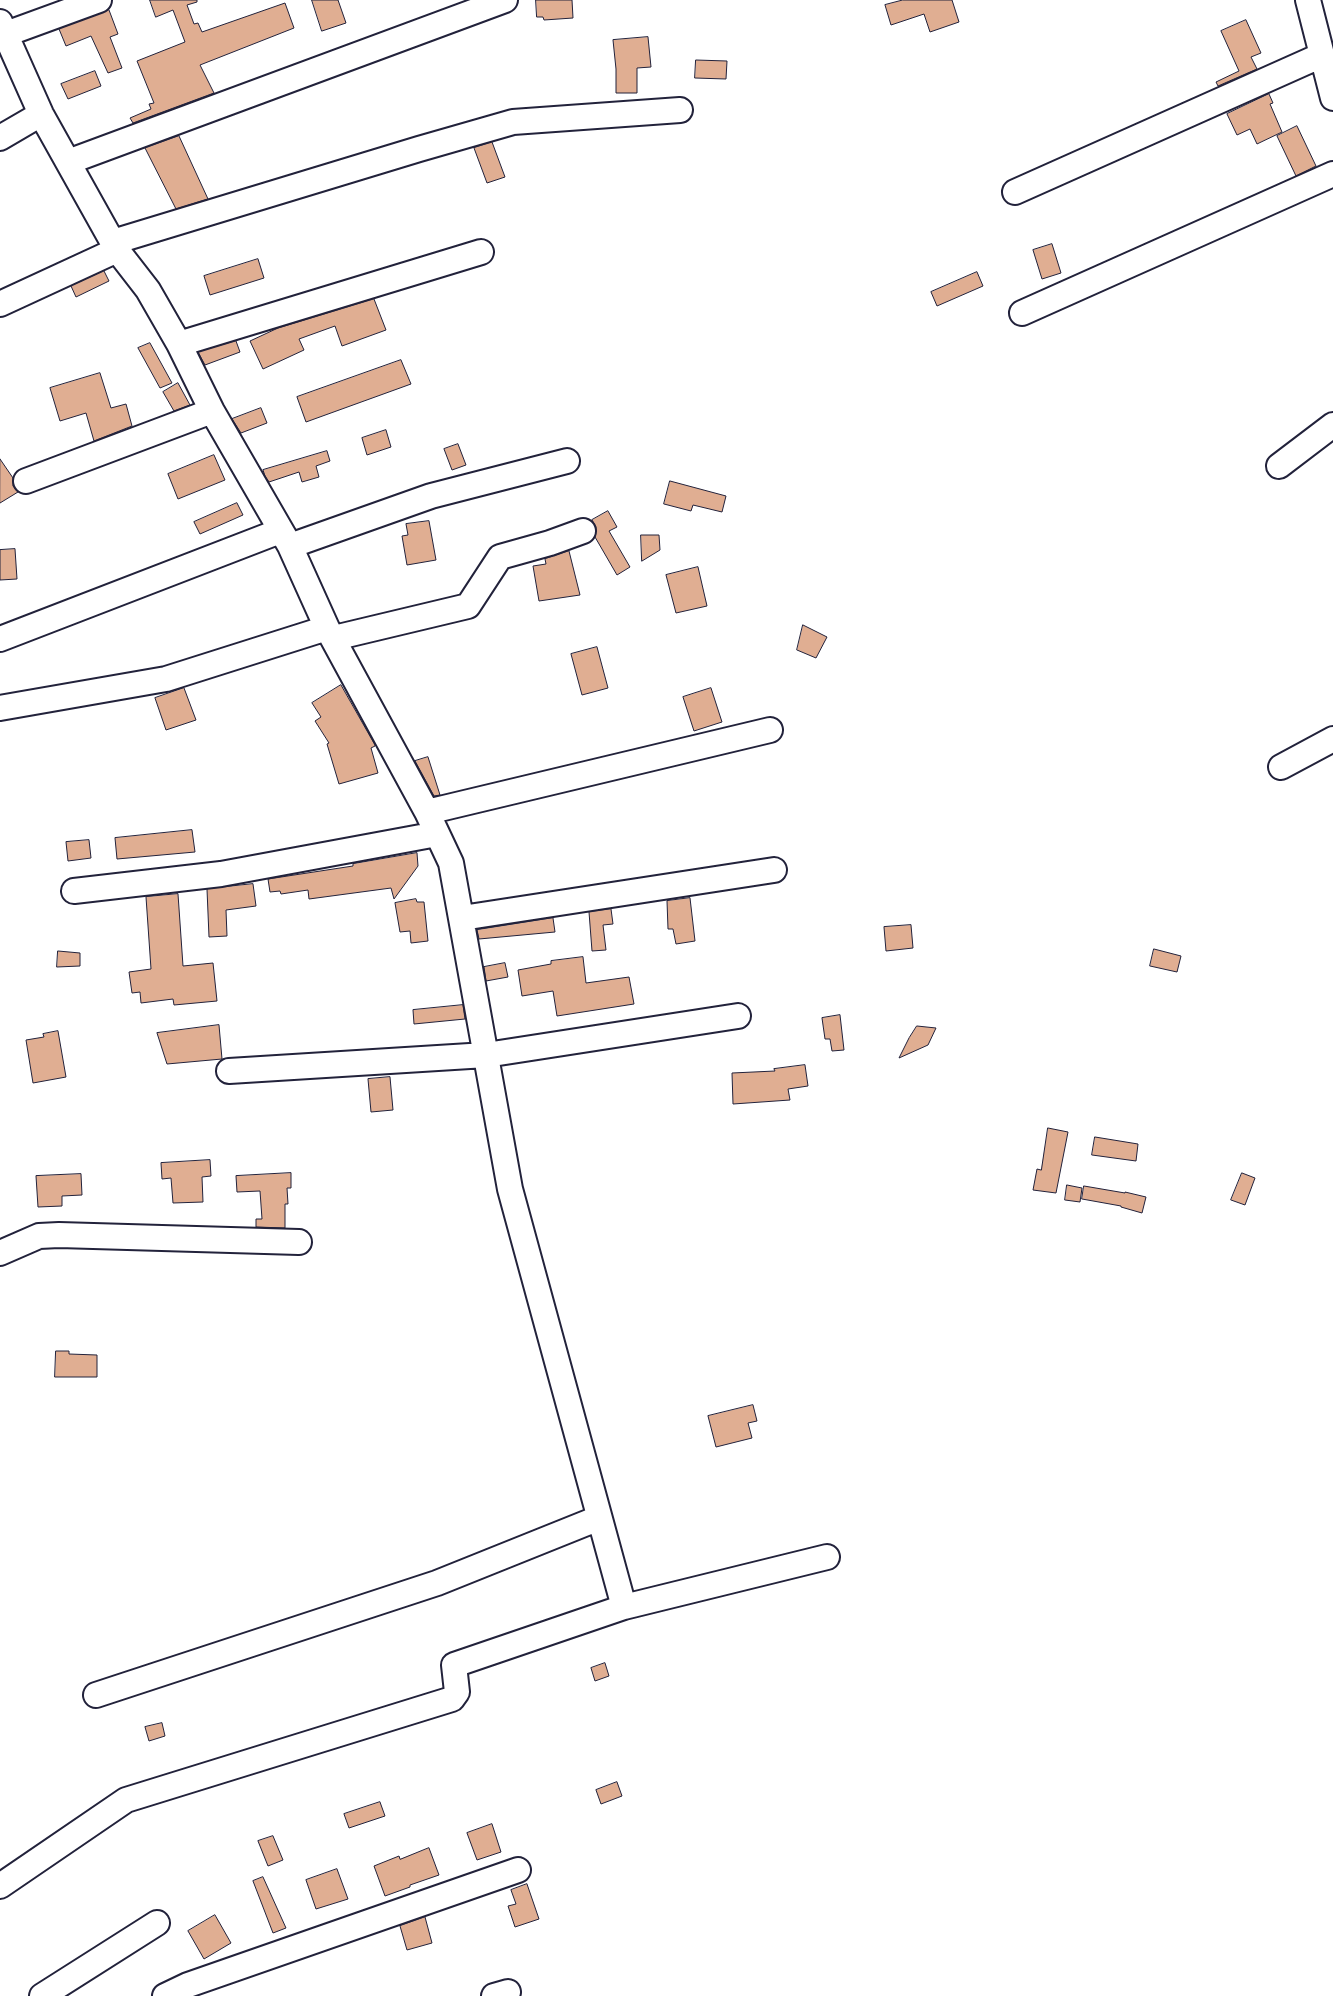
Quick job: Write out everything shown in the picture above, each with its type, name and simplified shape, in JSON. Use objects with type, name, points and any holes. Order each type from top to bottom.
[{"type":"street","points":[[99,0],[3,28],[41,114],[115,246],[148,290],[179,344],[212,411],[285,539],[330,633],[426,812],[451,863],[510,1189],[624,1607]]},
{"type":"street","points":[[68,162],[505,0]]},
{"type":"street","points":[[1308,0],[1333,98]]},
{"type":"street","points":[[1016,192],[1322,55]]},
{"type":"street","points":[[0,304],[115,246],[419,149],[513,122],[680,110]]},
{"type":"street","points":[[0,138],[41,114]]},
{"type":"street","points":[[1022,313],[1333,174]]},
{"type":"street","points":[[179,344],[481,252]]},
{"type":"street","points":[[26,481],[212,411]]},
{"type":"street","points":[[1279,466],[1333,425]]},
{"type":"street","points":[[0,639],[285,539],[431,496],[567,461]]},
{"type":"street","points":[[0,708],[166,679],[330,633],[468,606],[500,557],[583,531]]},
{"type":"street","points":[[426,812],[770,730]]},
{"type":"street","points":[[1281,767],[1333,739]]},
{"type":"street","points":[[74,891],[221,874],[437,834]]},
{"type":"street","points":[[462,918],[774,870]]},
{"type":"street","points":[[229,1071],[486,1055],[738,1016]]},
{"type":"street","points":[[0,1252],[38,1236],[59,1235],[299,1242]]},
{"type":"street","points":[[96,1695],[437,1583],[599,1518]]},
{"type":"street","points":[[0,1886],[126,1800],[452,1698],[458,1692],[454,1665],[624,1607],[827,1557]]},
{"type":"street","points":[[165,1996],[188,1985],[518,1870]]},
{"type":"street","points":[[42,1996],[157,1923]]},
{"type":"building","points":[[150,0],[197,0],[197,2],[187,5],[194,24],[198,23],[202,32],[285,3],[294,28],[200,65],[214,93],[133,123],[130,118],[151,109],[149,104],[154,103],[137,61],[185,42],[173,10],[156,17]]},
{"type":"building","points":[[312,0],[338,0],[346,23],[322,31]]},
{"type":"building","points":[[536,0],[572,0],[573,18],[544,20],[543,17],[537,17]]},
{"type":"building","points":[[903,0],[952,0],[959,22],[930,32],[924,14],[891,25],[885,5]]},
{"type":"building","points":[[109,10],[118,34],[110,37],[122,68],[108,73],[91,36],[66,46],[59,29]]},
{"type":"building","points":[[1246,20],[1261,53],[1251,57],[1257,69],[1218,86],[1216,82],[1239,71],[1221,31]]},
{"type":"building","points":[[648,37],[651,67],[637,68],[637,93],[616,93],[613,40]]},
{"type":"building","points":[[696,60],[727,61],[726,79],[695,78]]},
{"type":"building","points":[[95,71],[101,86],[68,99],[61,84]]},
{"type":"building","points":[[1269,94],[1273,103],[1270,104],[1282,132],[1257,144],[1250,129],[1237,135],[1227,114]]},
{"type":"building","points":[[1297,126],[1316,166],[1296,176],[1277,136]]},
{"type":"building","points":[[179,136],[208,199],[176,209],[145,148]]},
{"type":"building","points":[[492,142],[505,177],[487,183],[474,148]]},
{"type":"building","points":[[1052,244],[1061,273],[1042,279],[1033,250]]},
{"type":"building","points":[[258,259],[264,278],[210,295],[204,276]]},
{"type":"building","points":[[104,271],[109,281],[76,297],[71,286]]},
{"type":"building","points":[[977,272],[983,286],[937,306],[931,292]]},
{"type":"building","points":[[374,299],[386,330],[342,346],[335,326],[299,339],[304,350],[263,369],[250,341],[278,328]]},
{"type":"building","points":[[236,341],[240,352],[205,365],[198,352]]},
{"type":"building","points":[[150,343],[172,383],[160,388],[138,348]]},
{"type":"building","points":[[401,360],[411,384],[306,422],[297,397]]},
{"type":"building","points":[[100,373],[111,408],[126,404],[132,426],[94,441],[86,413],[60,421],[50,388]]},
{"type":"building","points":[[178,383],[190,405],[174,411],[163,392]]},
{"type":"building","points":[[261,408],[267,423],[241,433],[232,419]]},
{"type":"building","points":[[386,430],[391,447],[367,455],[362,438]]},
{"type":"building","points":[[458,444],[466,465],[452,470],[444,449]]},
{"type":"building","points":[[327,451],[330,461],[316,466],[319,477],[302,482],[299,472],[269,482],[265,476],[263,470]]},
{"type":"building","points":[[214,455],[225,480],[178,499],[168,474]]},
{"type":"building","points":[[0,459],[13,478],[13,486],[18,492],[0,503]]},
{"type":"building","points":[[670,481],[726,496],[722,512],[693,505],[691,511],[664,504]]},
{"type":"building","points":[[237,503],[243,515],[200,534],[194,522]]},
{"type":"building","points":[[608,511],[617,527],[609,531],[630,567],[617,575],[595,537],[596,527],[592,520]]},
{"type":"building","points":[[429,521],[436,560],[407,565],[402,536],[408,535],[406,524]]},
{"type":"building","points":[[641,535],[659,535],[660,550],[642,561]]},
{"type":"building","points":[[15,549],[17,579],[0,580],[0,550]]},
{"type":"building","points":[[569,551],[580,595],[539,601],[533,566],[546,564],[545,559]]},
{"type":"building","points":[[698,567],[707,606],[676,613],[666,575]]},
{"type":"building","points":[[803,625],[827,637],[816,658],[797,650]]},
{"type":"building","points":[[597,647],[608,688],[582,695],[571,654]]},
{"type":"building","points":[[341,685],[375,745],[371,748],[378,773],[339,784],[327,744],[329,743],[315,721],[321,717],[312,703]]},
{"type":"building","points":[[184,688],[196,720],[166,730],[155,698]]},
{"type":"building","points":[[711,688],[722,722],[694,731],[683,697]]},
{"type":"building","points":[[428,757],[440,795],[434,796],[415,761]]},
{"type":"building","points":[[192,830],[195,852],[117,859],[115,838]]},
{"type":"building","points":[[89,840],[91,858],[68,861],[66,842]]},
{"type":"building","points":[[417,853],[418,866],[394,899],[391,888],[309,899],[308,890],[281,894],[280,891],[270,892],[268,879],[353,866],[353,864]]},
{"type":"building","points":[[253,884],[256,906],[226,910],[227,936],[209,937],[207,889]]},
{"type":"building","points":[[178,894],[183,966],[213,963],[217,1001],[174,1005],[173,999],[141,1003],[140,992],[132,993],[129,972],[151,969],[146,897]]},
{"type":"building","points":[[690,898],[695,941],[676,944],[673,929],[668,929],[667,901]]},
{"type":"building","points":[[416,899],[417,902],[424,902],[428,941],[411,943],[410,931],[400,932],[395,903]]},
{"type":"building","points":[[611,909],[613,924],[603,925],[606,950],[592,951],[589,912]]},
{"type":"building","points":[[553,918],[555,932],[479,939],[477,930]]},
{"type":"building","points":[[911,925],[913,948],[886,951],[884,927]]},
{"type":"building","points":[[1154,949],[1181,956],[1177,972],[1150,966]]},
{"type":"building","points":[[58,951],[80,953],[80,966],[57,967]]},
{"type":"building","points":[[583,957],[586,983],[629,977],[634,1004],[557,1016],[553,991],[522,996],[518,970],[551,964],[551,961]]},
{"type":"building","points":[[505,963],[508,977],[486,981],[484,967]]},
{"type":"building","points":[[463,1005],[465,1019],[414,1024],[413,1010]]},
{"type":"building","points":[[840,1015],[844,1050],[832,1051],[830,1039],[825,1039],[822,1018]]},
{"type":"building","points":[[219,1025],[222,1059],[167,1064],[157,1033]]},
{"type":"building","points":[[917,1026],[936,1028],[928,1045],[899,1058],[909,1038]]},
{"type":"building","points":[[58,1031],[66,1077],[33,1083],[26,1040],[44,1037],[43,1034]]},
{"type":"building","points":[[805,1065],[808,1086],[788,1089],[790,1100],[733,1104],[732,1073],[775,1071],[774,1069]]},
{"type":"building","points":[[390,1077],[393,1110],[371,1112],[368,1079]]},
{"type":"building","points":[[1048,1128],[1068,1132],[1056,1193],[1033,1190],[1037,1169],[1041,1170]]},
{"type":"building","points":[[1095,1137],[1138,1144],[1136,1161],[1092,1155]]},
{"type":"building","points":[[210,1160],[211,1176],[202,1177],[203,1202],[173,1203],[171,1178],[162,1179],[161,1163]]},
{"type":"building","points":[[291,1173],[291,1188],[287,1188],[288,1204],[285,1204],[285,1228],[256,1227],[256,1219],[262,1219],[260,1191],[237,1192],[236,1176]]},
{"type":"building","points":[[1242,1173],[1255,1178],[1245,1205],[1231,1200]]},
{"type":"building","points":[[81,1174],[82,1195],[62,1196],[62,1206],[38,1207],[36,1176]]},
{"type":"building","points":[[1067,1185],[1082,1188],[1080,1202],[1065,1200]]},
{"type":"building","points":[[1084,1186],[1146,1197],[1142,1213],[1121,1206],[1082,1199]]},
{"type":"building","points":[[56,1351],[69,1351],[69,1354],[97,1355],[97,1377],[55,1377]]},
{"type":"building","points":[[753,1405],[757,1421],[748,1423],[752,1438],[716,1447],[708,1416]]},
{"type":"building","points":[[605,1663],[609,1676],[595,1681],[591,1668]]},
{"type":"building","points":[[162,1723],[165,1736],[149,1741],[145,1727]]},
{"type":"building","points":[[617,1782],[622,1796],[601,1804],[596,1790]]},
{"type":"building","points":[[380,1802],[385,1816],[349,1828],[344,1814]]},
{"type":"building","points":[[492,1824],[501,1852],[477,1860],[467,1833]]},
{"type":"building","points":[[273,1836],[283,1860],[268,1866],[258,1841]]},
{"type":"building","points":[[429,1848],[439,1875],[385,1896],[374,1866],[399,1856],[400,1859]]},
{"type":"building","points":[[337,1869],[348,1899],[316,1909],[306,1880]]},
{"type":"building","points":[[263,1877],[286,1928],[273,1933],[253,1881]]},
{"type":"building","points":[[527,1884],[539,1919],[515,1927],[508,1906],[516,1904],[511,1890]]},
{"type":"building","points":[[215,1915],[231,1943],[204,1959],[188,1931]]},
{"type":"building","points":[[425,1917],[432,1943],[407,1950],[400,1926]]}]
